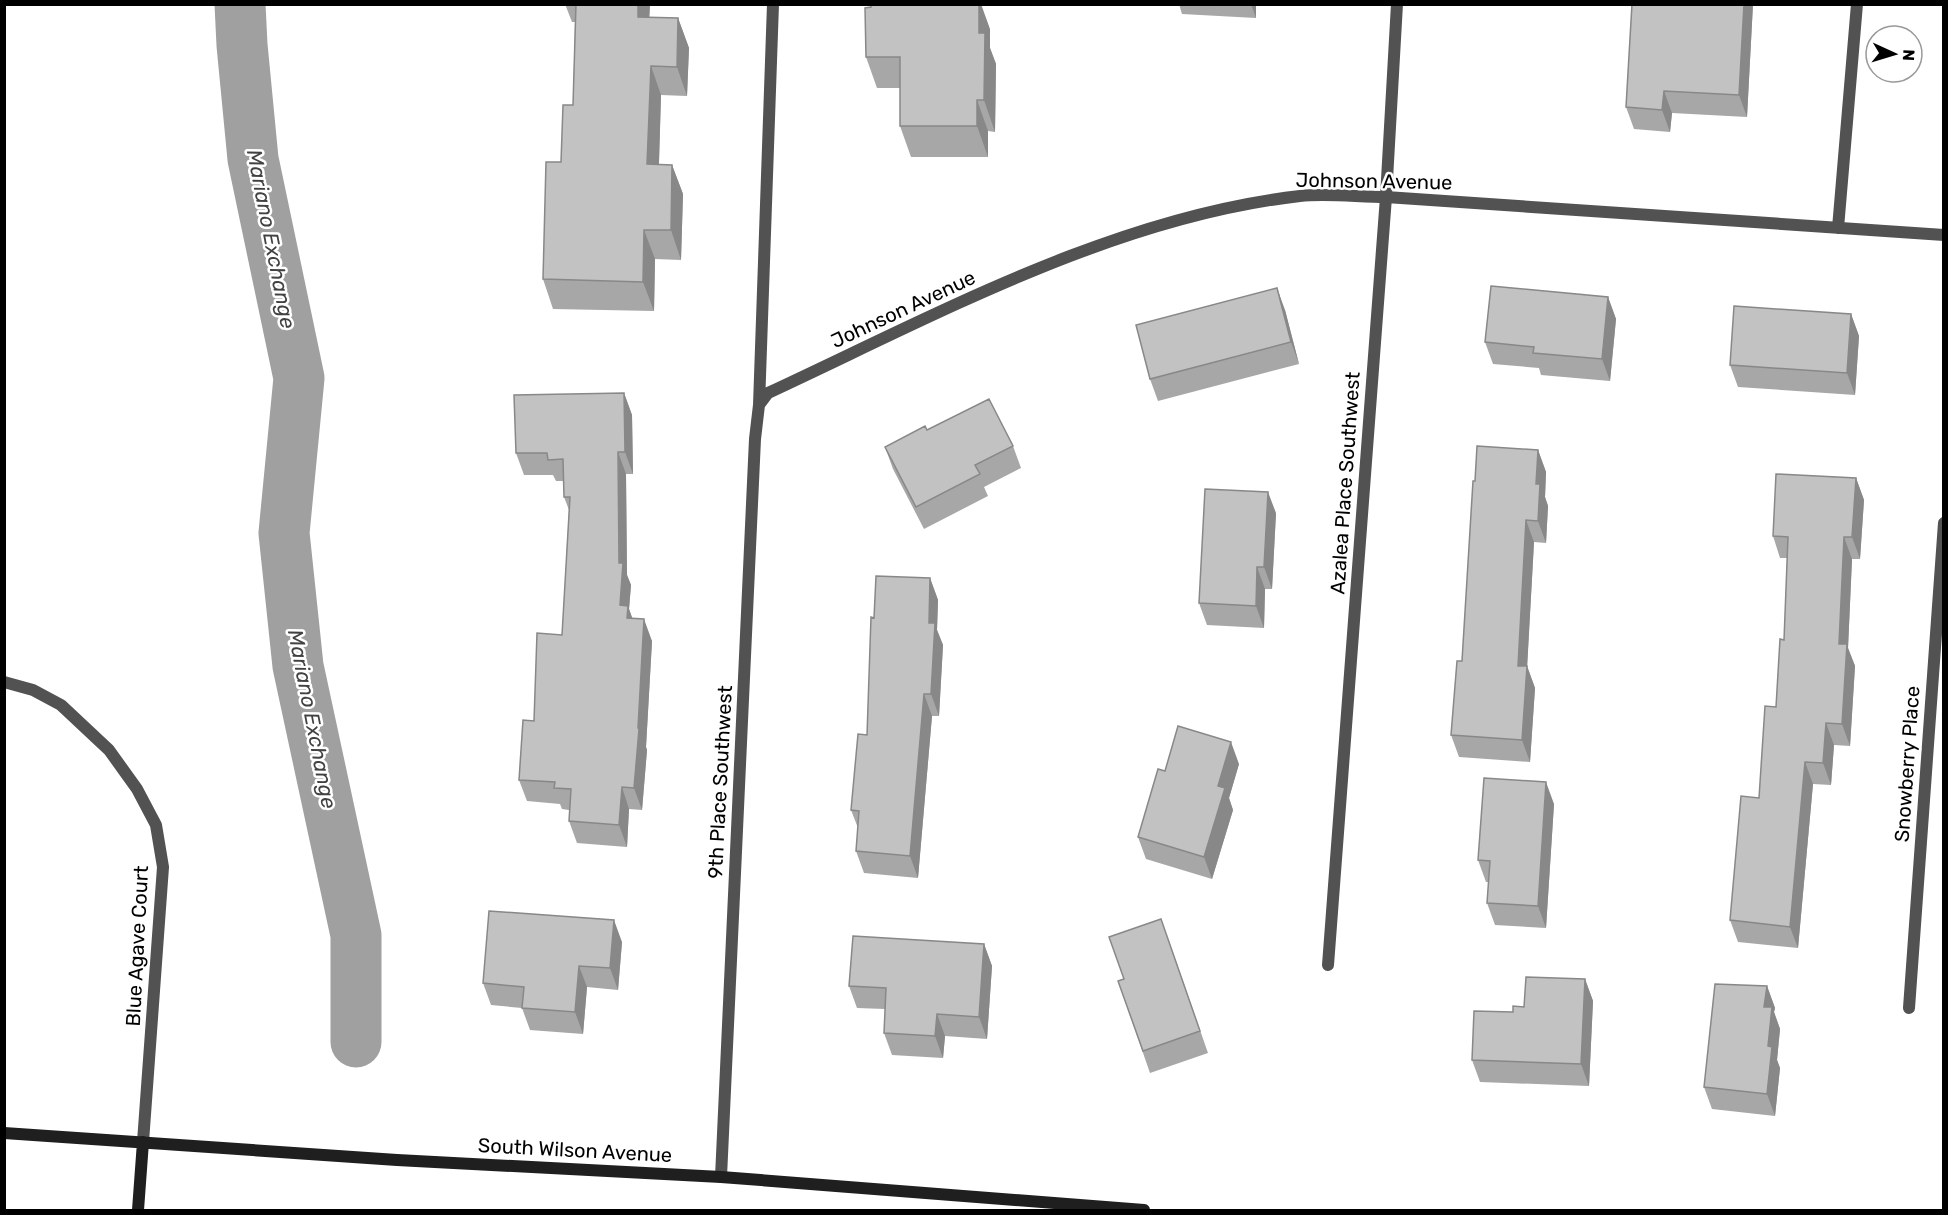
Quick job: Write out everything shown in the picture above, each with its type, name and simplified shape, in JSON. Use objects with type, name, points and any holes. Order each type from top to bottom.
[{"type":"main road","name":"South Wilson Avenue","points":[[4,1133],[397,1160],[721,1177],[1144,1210]]},
{"type":"main road","points":[[138,1210],[143,1142]]},
{"type":"street","name":"9th Place Southwest","points":[[721,1177],[755,439],[759,405],[773,4]]},
{"type":"street","name":"Azalea Place Southwest","points":[[1328,964],[1386,197],[1397,4]]},
{"type":"street","points":[[1838,228],[1857,4]]},
{"type":"street","name":"Johnson Avenue","points":[[759,405],[768,393],[1004,283],[1128,234],[1206,212],[1302,196],[1386,197],[1944,235]]},
{"type":"street","name":"Snowberry Place","points":[[1909,1008],[1944,523]]},
{"type":"street","name":"Blue Agave Court","points":[[4,682],[33,690],[61,705],[109,750],[137,789],[156,825],[163,867],[143,1142]]},
{"type":"building","points":[[576,4],[638,4],[638,17],[678,18],[677,67],[651,66],[647,164],[672,165],[671,230],[644,230],[643,282],[543,279],[546,162],[561,162],[563,105],[573,105]]},
{"type":"building","points":[[871,4],[979,4],[979,33],[985,33],[984,100],[977,100],[977,126],[900,126],[900,57],[866,57],[865,8],[871,7]]},
{"type":"building","points":[[1632,4],[1744,4],[1739,95],[1664,91],[1662,110],[1626,107]]},
{"type":"building","points":[[1491,286],[1608,297],[1602,359],[1533,353],[1534,347],[1485,342]]},
{"type":"building","points":[[1277,288],[1291,342],[1150,379],[1136,325]]},
{"type":"building","points":[[1734,306],[1851,314],[1847,373],[1730,365]]},
{"type":"building","points":[[624,393],[625,452],[618,452],[619,563],[623,563],[620,605],[628,606],[627,618],[644,619],[634,788],[622,787],[619,825],[569,821],[571,789],[554,788],[555,782],[519,780],[523,720],[534,721],[537,633],[562,635],[570,497],[564,497],[563,459],[548,460],[547,453],[516,453],[514,395]]},
{"type":"building","points":[[989,399],[1013,446],[975,465],[980,474],[916,507],[885,447],[925,426],[927,430]]},
{"type":"building","points":[[1477,446],[1538,450],[1536,484],[1540,484],[1538,521],[1526,520],[1518,666],[1527,666],[1522,740],[1451,735],[1457,661],[1462,661]]},
{"type":"building","points":[[1776,474],[1856,478],[1852,537],[1844,537],[1839,644],[1847,644],[1842,724],[1826,723],[1823,763],[1805,762],[1790,927],[1730,920],[1741,796],[1759,798],[1765,706],[1776,707],[1780,639],[1784,640],[1788,537],[1773,536]]},
{"type":"building","points":[[1205,489],[1268,492],[1264,567],[1257,567],[1256,606],[1199,603]]},
{"type":"building","points":[[876,576],[930,578],[929,623],[935,623],[931,694],[924,694],[910,856],[856,851],[859,811],[851,810],[858,734],[867,735],[871,617],[874,618]]},
{"type":"building","points":[[1178,726],[1231,742],[1218,786],[1225,788],[1204,857],[1138,837],[1158,769],[1165,771]]},
{"type":"building","points":[[1484,778],[1546,782],[1538,906],[1487,903],[1490,861],[1478,860]]},
{"type":"building","points":[[489,911],[614,920],[610,968],[579,966],[575,1012],[522,1008],[524,987],[483,983]]},
{"type":"building","points":[[1161,919],[1200,1031],[1143,1051],[1118,981],[1124,979],[1109,937]]},
{"type":"building","points":[[853,936],[984,944],[979,1017],[937,1014],[935,1036],[884,1033],[886,988],[849,986]]},
{"type":"building","points":[[1526,977],[1585,979],[1581,1064],[1472,1060],[1474,1011],[1513,1012],[1513,1006],[1524,1007]]},
{"type":"building","points":[[1715,984],[1767,986],[1764,1007],[1772,1007],[1768,1046],[1772,1047],[1767,1094],[1704,1087]]},
{"type":"waterway","name":"Mariano Exchange","points":[[240,4],[253,159],[299,378],[284,533],[298,666],[356,935],[356,1042]]}]
